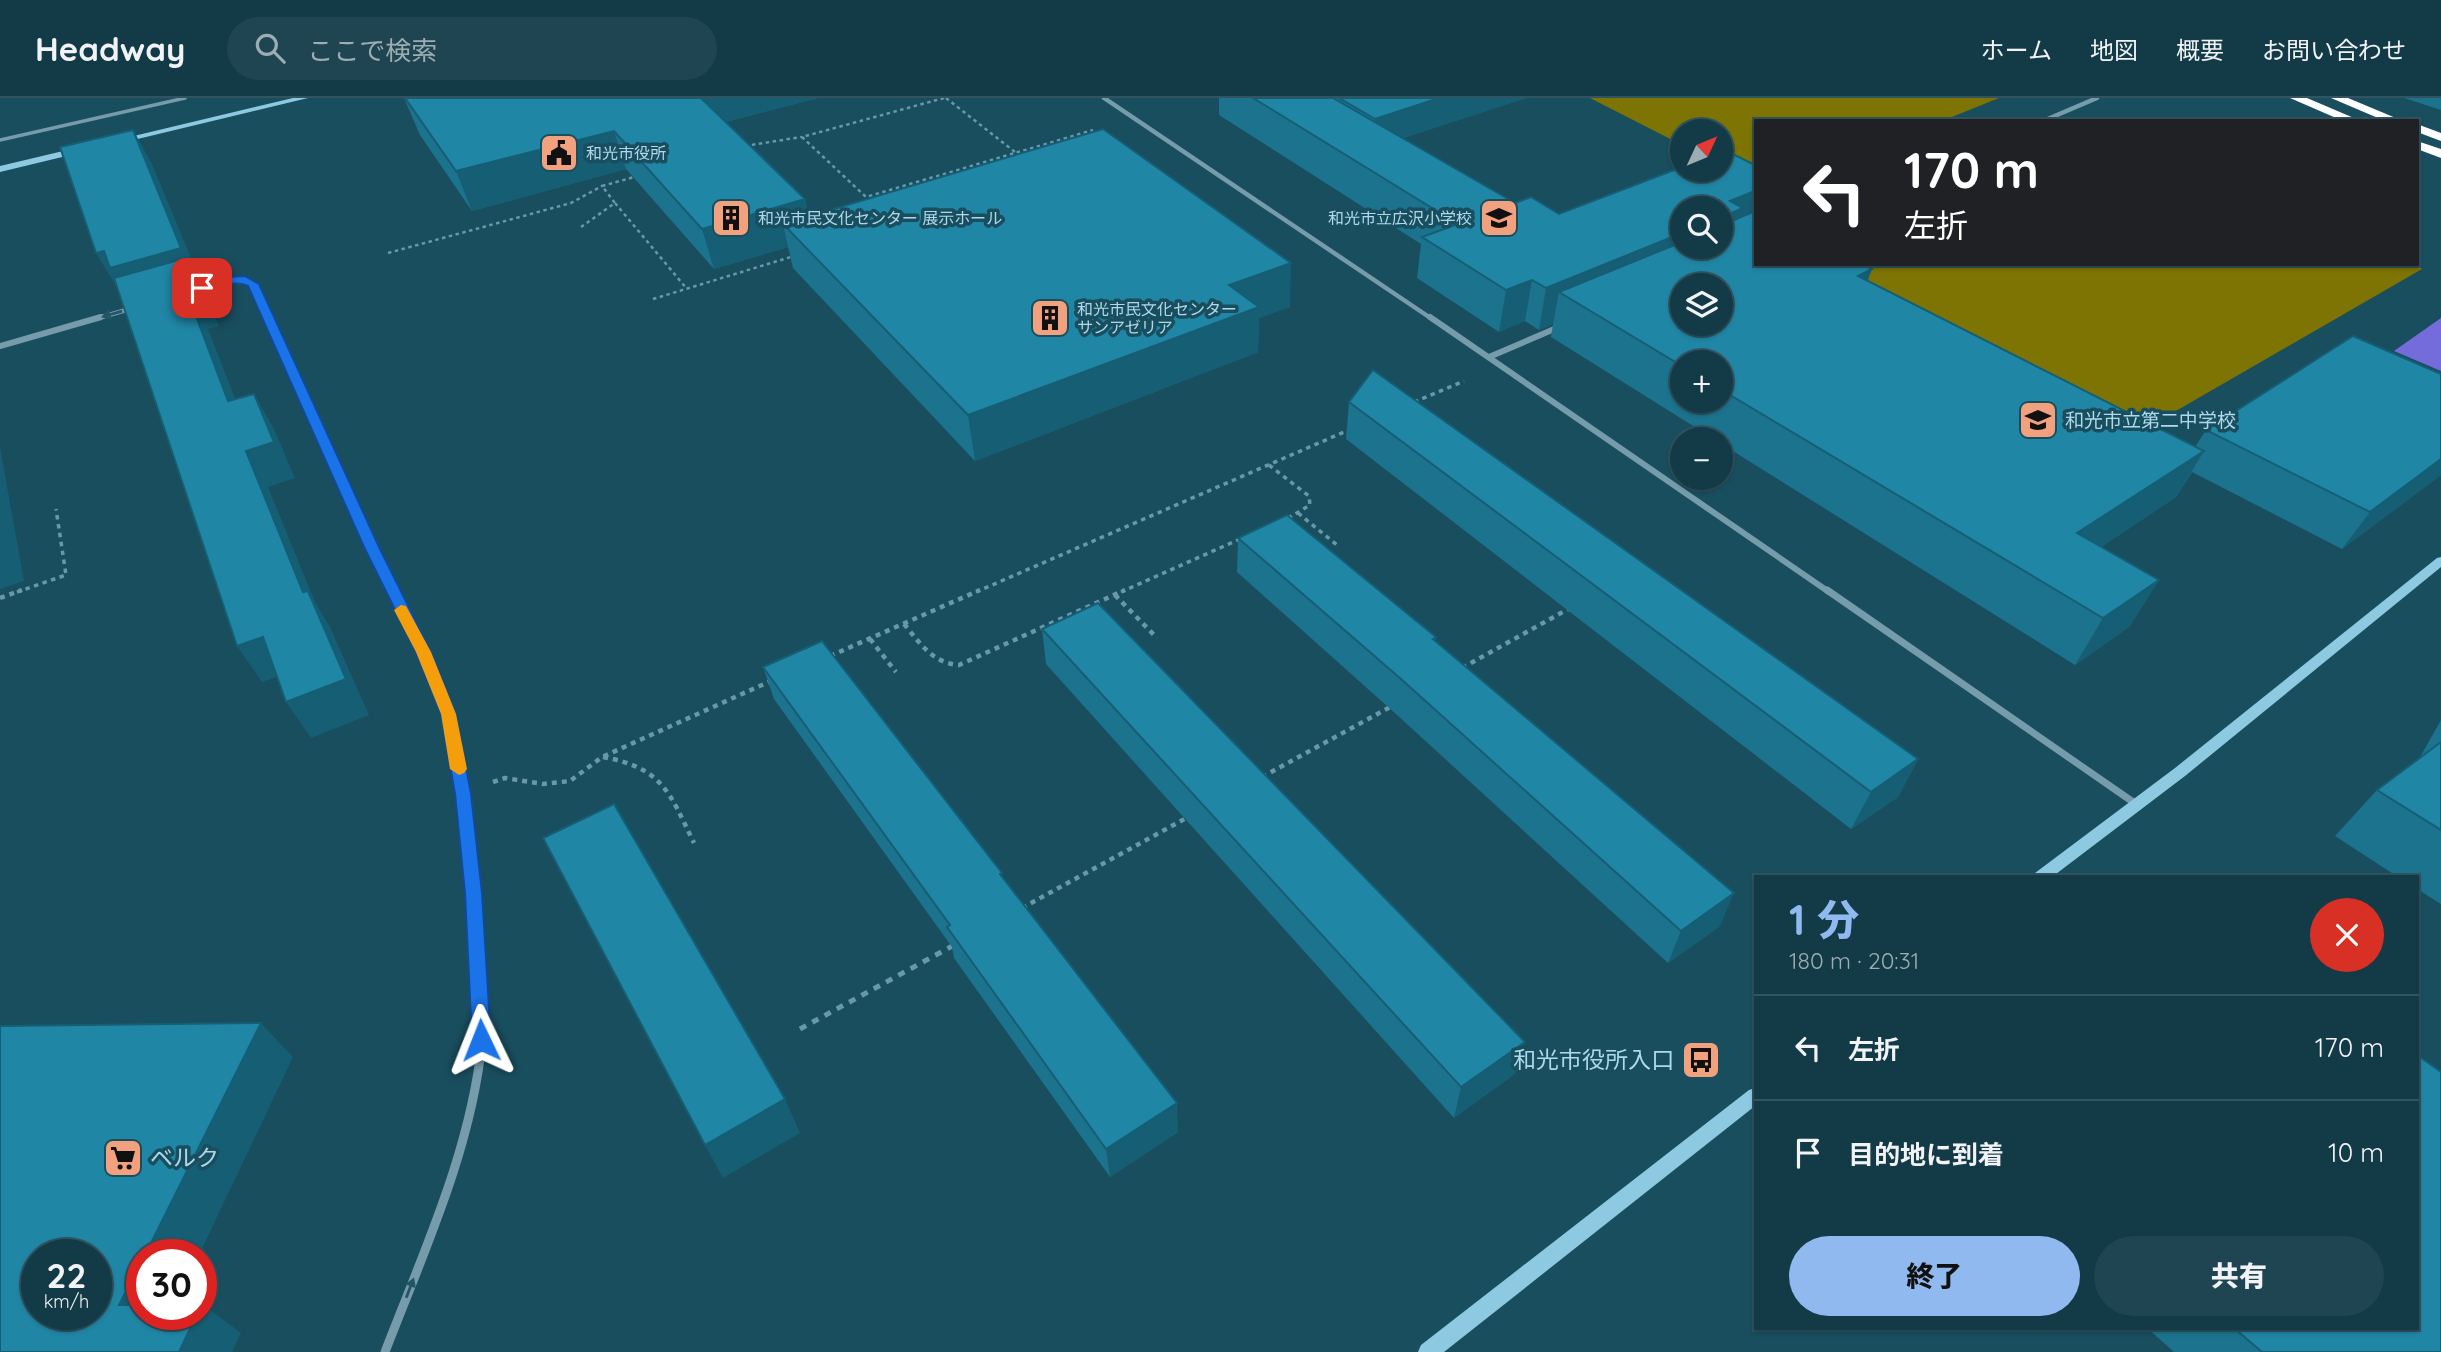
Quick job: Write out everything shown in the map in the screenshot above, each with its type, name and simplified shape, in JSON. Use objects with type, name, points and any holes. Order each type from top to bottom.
[{"type":"highway","points":[[2297,98],[2350,119]]},
{"type":"highway","points":[[2337,98],[2392,119]]},
{"type":"highway","points":[[2419,129],[2441,137]]},
{"type":"highway","points":[[2419,146],[2441,154]]},
{"type":"street","points":[[106,144],[303,98]]},
{"type":"street","points":[[1104,98],[1489,357],[2136,804]]},
{"type":"street","points":[[2048,119],[2097,98]]},
{"type":"street","points":[[0,169],[93,147]]},
{"type":"street","points":[[190,291],[228,281],[245,280],[253,284],[372,547],[424,652],[449,714],[463,794],[480,980],[481,1040],[471,1115],[443,1202],[385,1352]]},
{"type":"street","points":[[0,346],[137,307]]},
{"type":"street","points":[[1489,357],[1565,325]]},
{"type":"street","points":[[2043,875],[2180,772],[2441,561]]},
{"type":"street","points":[[1428,1352],[1754,1097]]},
{"type":"lane","points":[[0,140],[185,98]]},
{"type":"path","points":[[746,146],[802,137],[945,98],[1016,153]]},
{"type":"path","points":[[866,197],[1134,118]]},
{"type":"path","points":[[802,137],[876,206]]},
{"type":"path","points":[[388,253],[570,203],[602,186],[641,175]]},
{"type":"path","points":[[602,186],[687,289]]},
{"type":"path","points":[[581,227],[615,203]]},
{"type":"path","points":[[653,299],[804,253]]},
{"type":"path","points":[[1420,410],[1411,404],[1500,365]]},
{"type":"path","points":[[819,660],[1352,429]]},
{"type":"path","points":[[1269,465],[1309,496],[1310,505],[1286,519]]},
{"type":"path","points":[[0,598],[66,575],[56,509]]},
{"type":"path","points":[[1298,513],[1337,545]]},
{"type":"path","points":[[904,624],[944,666],[958,665],[1250,535]]},
{"type":"path","points":[[1115,595],[1157,638]]},
{"type":"path","points":[[1451,674],[1582,602]]},
{"type":"path","points":[[870,639],[896,672]]},
{"type":"path","points":[[463,794],[505,778],[543,784],[570,781],[602,757],[781,677]]},
{"type":"path","points":[[1258,779],[1403,700]]},
{"type":"path","points":[[602,757],[629,760],[650,770],[666,789],[694,844]]},
{"type":"path","points":[[1018,910],[1198,812]]},
{"type":"path","points":[[800,1029],[957,943]]},
{"type":"shaded area","points":[[1590,98],[1999,98],[1947,119],[1754,119],[1754,182],[1733,172],[1733,119],[1670,119],[1670,139]]},
{"type":"shaded area","points":[[2419,265],[2422,269],[2124,441],[1808,266]]},
{"type":"shaded area","points":[[2441,318],[2441,371],[2394,351]]},
{"type":"building","points":[[405,98],[701,98],[805,199],[702,229],[614,131],[456,171]]},
{"type":"building","points":[[1253,98],[1333,98],[1515,203],[1531,197],[1559,214],[1670,172],[1670,182],[1733,182],[1733,154],[1754,164],[1754,191],[1733,200],[1733,196],[1670,196],[1670,238],[1546,288],[1532,280],[1506,290],[1422,237],[1458,224]]},
{"type":"building","points":[[1339,98],[1439,98],[1375,119]]},
{"type":"building","name":"和光市民文化センター サンアゼリア","points":[[1103,129],[1291,263],[1229,285],[1259,307],[968,415],[783,224]]},
{"type":"building","points":[[133,130],[181,248],[110,268],[104,251],[96,253],[60,147]]},
{"type":"building","points":[[1733,203],[1743,208],[1733,212]]},
{"type":"building","points":[[1754,211],[1754,266],[1865,266],[1872,269],[1858,276],[2204,451],[2077,533],[2159,580],[2103,618],[1733,397],[1733,350],[1670,350],[1670,359],[1559,292],[1670,247],[1670,259],[1733,259],[1733,220]]},
{"type":"building","points":[[186,258],[199,292],[188,295],[228,401],[254,394],[274,442],[246,451],[303,592],[308,591],[346,679],[286,702],[263,637],[237,646],[114,278]]},
{"type":"building","points":[[2353,336],[2441,374],[2441,459],[2370,512],[2206,430]]},
{"type":"building","points":[[1373,370],[1918,759],[1871,792],[1349,402]]},
{"type":"building","points":[[1287,515],[1436,637],[1433,639],[1734,893],[1681,931],[1401,679],[1238,538]]},
{"type":"building","points":[[1098,603],[1525,1042],[1461,1087],[1042,629]]},
{"type":"building","points":[[822,641],[1177,1103],[1106,1149],[947,927],[950,925],[763,667]]},
{"type":"building","points":[[2441,742],[2441,830],[2377,790]]},
{"type":"building","points":[[614,804],[785,1099],[705,1145],[543,838]]},
{"type":"building","name":"ベルク","points":[[261,1023],[153,1239],[126,1239],[126,1291],[119,1305],[126,1305],[126,1330],[189,1330],[179,1352],[0,1352],[0,1026]]},
{"type":"building","points":[[2419,1056],[2441,1072],[2441,1352],[2262,1352],[2236,1330],[2419,1330]]},
{"type":"slow traffic","points":[[401,610],[424,652],[449,714],[459,769]]},
{"type":"place","name":"和光市役所","points":[[559,153]]},
{"type":"place","name":"和光市民文化センター 展示ホール","points":[[731,218]]},
{"type":"place","name":"和光市立広沢小学校","points":[[1499,218]]},
{"type":"place","name":"和光市民文化センター サンアゼリア","points":[[1050,318]]},
{"type":"place","name":"和光市立第二中学校","points":[[2038,420]]},
{"type":"place","name":"和光市役所入口","points":[[1701,1060]]},
{"type":"place","name":"ベルク","points":[[123,1158]]},
{"type":"route","points":[[202,288],[228,281],[245,280],[253,284],[403,615],[424,652],[449,714],[463,794],[474,893],[481,1040]]}]
